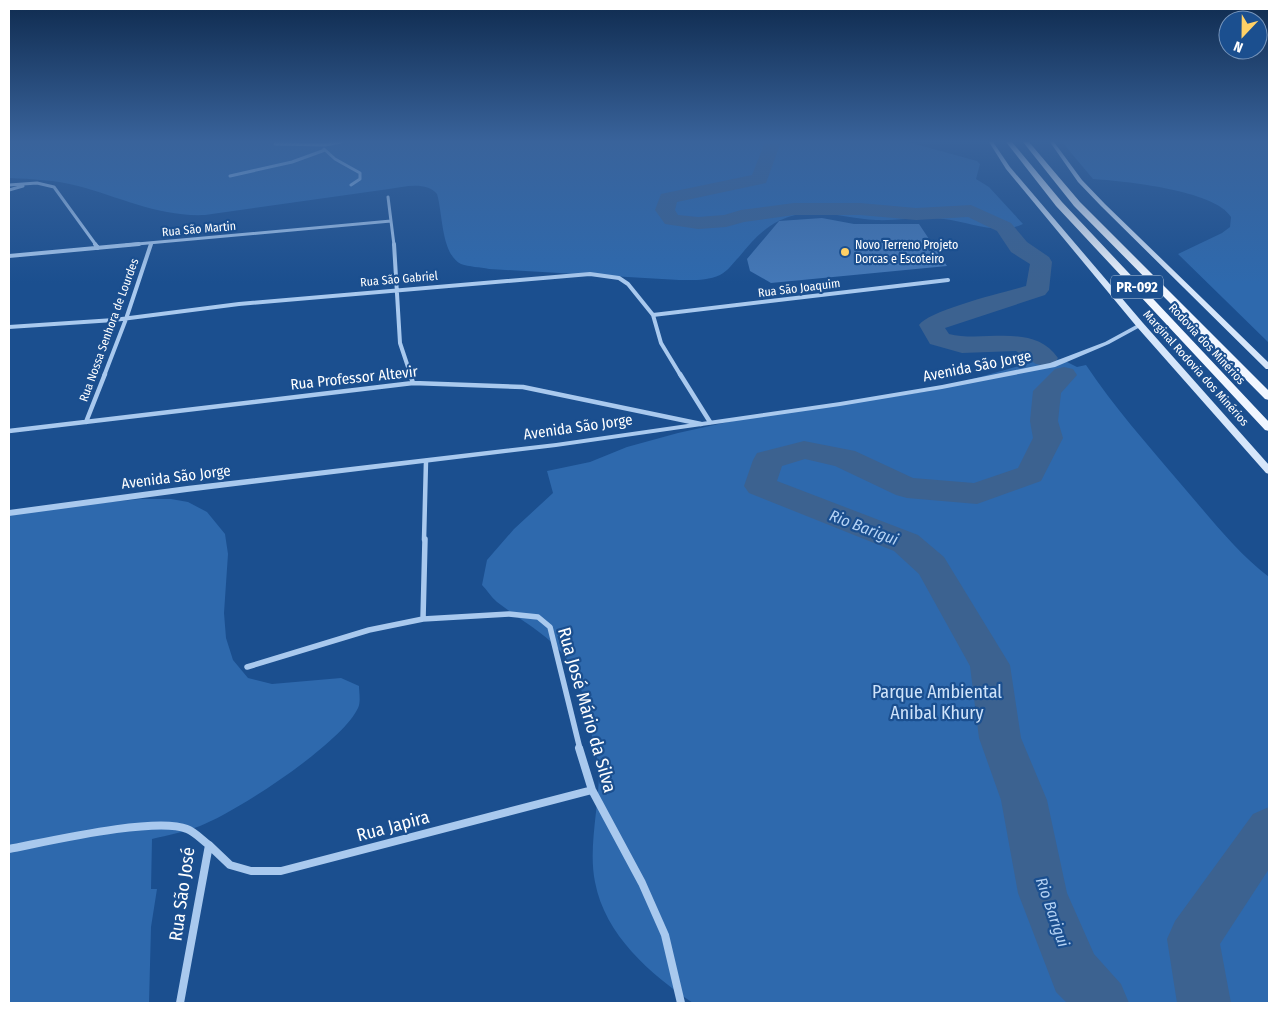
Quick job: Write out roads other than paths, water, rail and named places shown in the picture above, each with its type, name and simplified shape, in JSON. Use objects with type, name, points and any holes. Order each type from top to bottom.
[{"type":"main road","name":"Marginal Rodovia dos Minérios","points":[[1026,189],[1140,326],[1269,471]]},
{"type":"main road","name":"Rodovia dos Minérios","points":[[1047,189],[1269,428]]},
{"type":"main road","name":"Rodovia dos Minérios","points":[[1065,189],[1077,204],[1269,397]]},
{"type":"main road","points":[[1088,189],[1269,367]]},
{"type":"street","points":[[56,189],[98,248]]},
{"type":"street","points":[[388,197],[400,343],[413,383]]},
{"type":"street","name":"Rua São Martin","points":[[9,256],[391,221]]},
{"type":"street","name":"Rua Nossa Senhora de Lourdes","points":[[86,422],[126,319],[150,244]]},
{"type":"street","name":"Rua São Gabriel","points":[[9,327],[126,319],[239,304],[397,289],[590,274],[608,276],[619,278],[628,284],[653,315],[661,344],[710,422]]},
{"type":"street","name":"Rua São Joaquim","points":[[653,315],[948,280]]},
{"type":"street","name":"Avenida São Jorge","points":[[9,514],[196,488],[426,461],[840,404],[942,387],[1052,364],[1107,343],[1140,326]]},
{"type":"street","name":"Rua Professor Altevir","points":[[9,431],[413,383],[523,387],[701,424]]},
{"type":"street","points":[[422,618],[426,461]]},
{"type":"street","name":"Rua José Mário da Silva","points":[[247,667],[368,630],[422,618],[509,614],[538,617],[550,627],[574,729],[592,790],[642,883],[665,936],[681,1003]]},
{"type":"street","name":"Rua Japira","points":[[208,845],[230,865],[251,871],[281,871],[592,790]]},
{"type":"street","name":"Rua São José","points":[[9,849],[84,835],[163,824],[188,829],[208,845],[180,1003]]},
{"type":"waterway","name":"Rio Barigui","points":[[710,189],[668,198],[665,210],[672,220],[698,223],[726,221],[741,216],[794,209],[860,209],[916,214],[971,211],[1004,227],[1019,247],[1041,262],[1037,290],[946,318],[931,325],[939,339],[962,345],[1016,343],[1035,350],[1045,358]]},
{"type":"waterway","name":"Rio Barigui","points":[[1064,375],[1047,391],[1044,421],[1048,438],[1030,474],[977,494],[907,488],[844,458],[804,450],[768,460],[760,486],[906,543],[932,566],[990,665],[1000,738],[1024,800],[1043,893],[1075,973],[1102,1003]]},
{"type":"waterway","name":"Rio Barigui","points":[[1204,1003],[1193,939],[1269,829]]},
{"type":"place","name":"Novo Terreno Projeto Dorcas e Escoteiro","points":[[845,252]]},
{"type":"park label","name":"Parque Ambiental Anibal Khury","points":[[937,702]]}]
